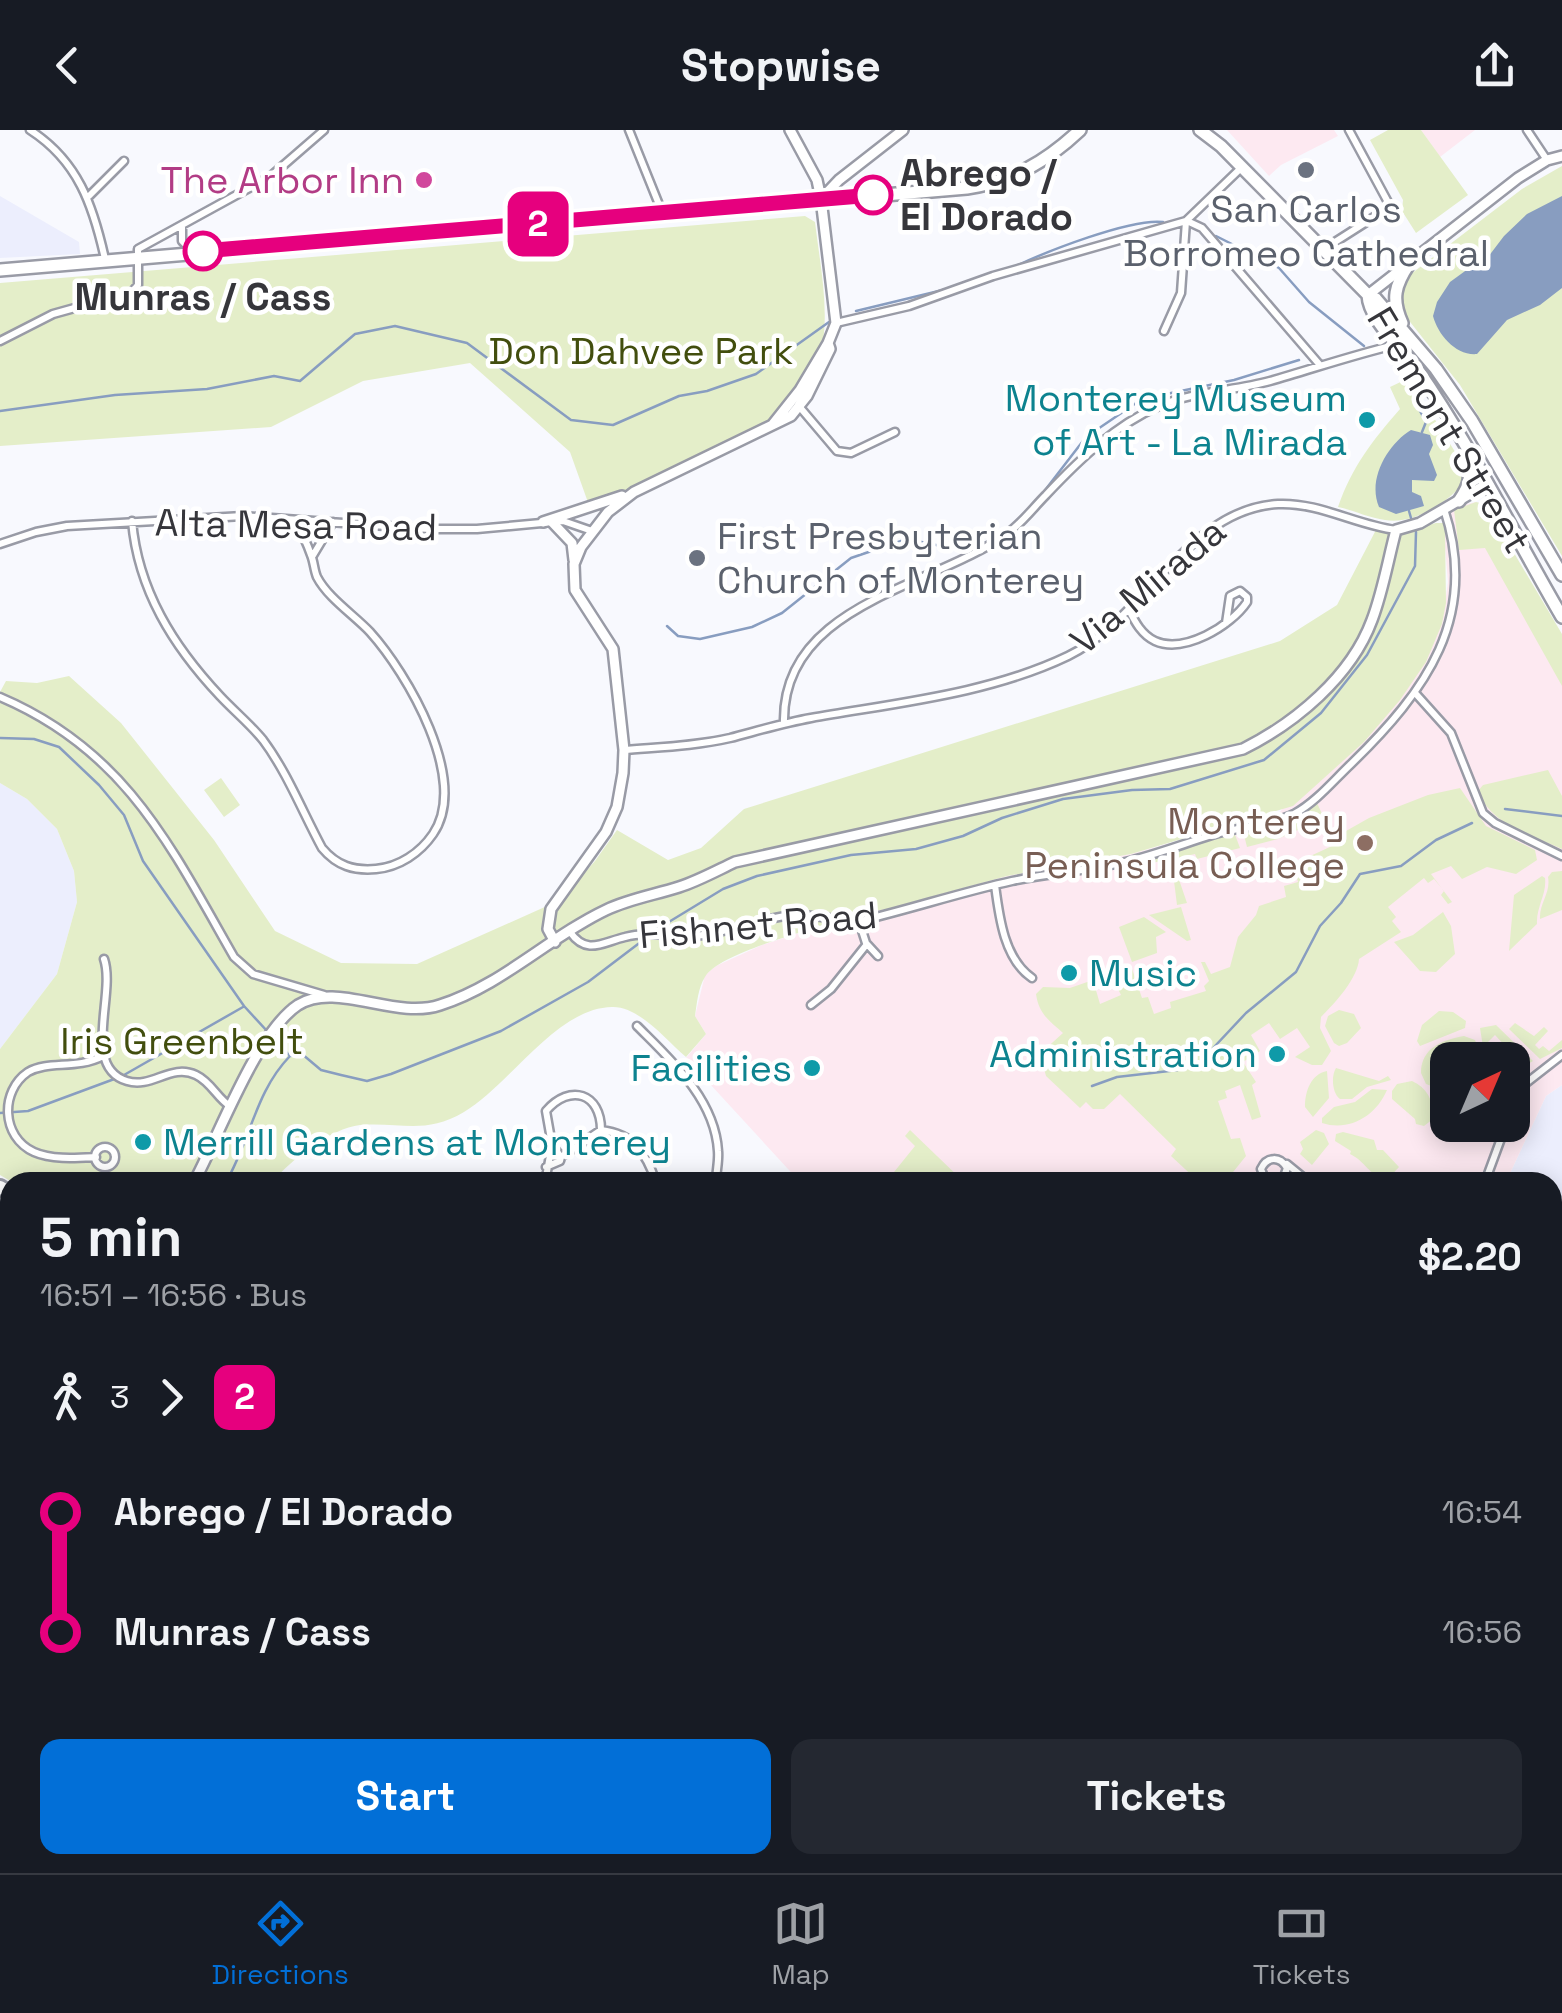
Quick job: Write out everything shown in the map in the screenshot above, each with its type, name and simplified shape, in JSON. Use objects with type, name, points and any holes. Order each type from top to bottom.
[{"type":"main road","points":[[0,270],[105,258],[984,186],[1042,162],[1080,130]]},
{"type":"main road","name":"Fremont Street","points":[[1200,130],[1221,146],[1368,294],[1368,308],[1458,400],[1562,575]]},
{"type":"main road","name":"Fremont Street","points":[[1214,130],[1221,146]]},
{"type":"main road","points":[[1403,340],[1394,298],[1409,264]]},
{"type":"main road","name":"Fremont Street","points":[[1403,340],[1562,617]]},
{"type":"main road","points":[[1459,501],[1471,476],[1464,444]]},
{"type":"main road","points":[[1492,455],[1487,484],[1513,491]]},
{"type":"street","points":[[30,130],[66,161],[89,196],[105,258]]},
{"type":"street","points":[[0,341],[53,314],[132,292],[138,284],[138,248],[272,176],[324,130]]},
{"type":"street","points":[[629,130],[663,214]]},
{"type":"street","points":[[773,424],[806,380],[836,323],[822,199],[817,180],[790,130]]},
{"type":"street","points":[[822,199],[839,180],[903,130]]},
{"type":"street","points":[[1324,249],[1389,204],[1349,130]]},
{"type":"street","points":[[1527,130],[1547,160]]},
{"type":"street","points":[[1368,294],[1547,160],[1562,156]]},
{"type":"street","points":[[89,196],[124,161]]},
{"type":"street","points":[[836,323],[909,306],[992,276],[1186,221],[1241,168]]},
{"type":"street","points":[[186,221],[180,230],[182,240],[193,252]]},
{"type":"street","points":[[1164,330],[1181,293],[1186,221]]},
{"type":"street","points":[[1186,221],[1202,228],[1319,364]]},
{"type":"street","points":[[784,723],[784,693],[789,679],[816,644],[848,614],[901,584],[959,562],[1010,532],[1095,446],[1156,407],[1190,396],[1269,382],[1403,340]]},
{"type":"street","points":[[555,942],[548,928],[550,908],[606,832],[621,791],[624,750],[613,649],[575,590],[572,543],[548,522],[634,492],[783,421],[800,406],[830,349],[828,344]]},
{"type":"street","points":[[806,380],[797,402],[824,439],[844,453],[852,453],[895,432]]},
{"type":"street","points":[[0,697],[66,730],[106,764],[153,822],[234,957],[246,970],[327,996],[396,1008],[442,1005],[607,909],[693,882],[735,862],[1243,750],[1292,720],[1330,684],[1361,645],[1380,594],[1396,530],[1413,526],[1487,484]]},
{"type":"street","points":[[574,564],[592,531],[608,512],[634,492]]},
{"type":"street","name":"Via Mirada","points":[[624,750],[703,742],[1020,675],[1084,647],[1129,610],[1207,532],[1234,514],[1252,508],[1293,504],[1396,530]]},
{"type":"street","name":"Fishnet Road","points":[[570,932],[581,944],[592,947],[628,936],[698,936],[784,916],[860,921],[995,886],[1128,862],[1290,816],[1376,740],[1416,694],[1441,647],[1454,605],[1455,548],[1444,509]]},
{"type":"street","name":"Alta Mesa Road","points":[[0,544],[50,528],[243,516],[429,529],[563,521],[592,531]]},
{"type":"street","points":[[132,521],[142,576],[164,624],[218,695],[266,744],[322,848],[333,860],[353,869],[384,868],[418,850],[437,828],[444,797],[442,771],[417,702],[400,672],[370,632],[318,578],[295,520]]},
{"type":"street","points":[[312,557],[333,522]]},
{"type":"street","points":[[1129,610],[1143,631],[1162,643],[1175,644],[1226,623],[1247,602],[1240,591],[1230,596],[1226,623]]},
{"type":"street","points":[[1416,694],[1443,721],[1458,746],[1483,813],[1495,823],[1562,856]]},
{"type":"street","points":[[995,886],[1008,942],[1020,967],[1032,978]]},
{"type":"street","points":[[860,921],[860,932],[878,956]]},
{"type":"street","points":[[811,1004],[831,989],[867,944]]},
{"type":"street","points":[[104,959],[109,982],[102,1056],[114,1074],[131,1082],[143,1082],[171,1072],[193,1074],[232,1108]]},
{"type":"street","points":[[199,1172],[274,1028],[296,1006],[327,996]]},
{"type":"street","points":[[637,1026],[684,1072],[702,1103],[718,1146],[717,1172]]},
{"type":"street","points":[[1530,1081],[1562,1055]]},
{"type":"street","points":[[96,1158],[49,1156],[31,1150],[12,1133],[5,1109],[13,1084],[31,1070],[76,1066],[102,1056]]},
{"type":"street","points":[[546,1172],[552,1145],[546,1111],[559,1097],[569,1094],[593,1101],[600,1108],[602,1130]]},
{"type":"street","points":[[546,1167],[560,1162],[561,1157],[602,1130],[635,1143],[651,1172]]},
{"type":"street","points":[[1488,1172],[1499,1142]]},
{"type":"street","points":[[552,1145],[561,1157]]},
{"type":"street","points":[[1262,1172],[1269,1160],[1282,1161],[1296,1172]]},
{"type":"street","points":[[1282,1161],[1288,1172]]},
{"type":"shaded area","points":[[1227,130],[1334,130],[1338,136],[1281,165],[1269,176]]},
{"type":"shaded area","points":[[1421,130],[1475,130],[1440,157]]},
{"type":"shaded area","points":[[0,196],[79,242],[80,254],[0,258]]},
{"type":"shaded area","name":"Monterey Peninsula College","points":[[1459,501],[1462,505],[1476,502],[1487,507],[1562,638],[1562,1085],[1546,1096],[1530,1130],[1530,1042],[1430,1042],[1430,1142],[1525,1142],[1511,1172],[791,1172],[686,1058],[706,1034],[695,1016],[705,975],[762,945],[827,924],[836,917],[887,909],[1007,876],[1131,854],[1279,813],[1442,624],[1448,582],[1443,523]]},
{"type":"shaded area","points":[[0,783],[27,799],[57,829],[74,871],[77,902],[57,974],[0,1049]]},
{"type":"shaded area","points":[[1562,1085],[1562,1172],[1511,1172],[1525,1142],[1530,1142],[1530,1130],[1546,1096]]},
{"type":"green space","points":[[1388,130],[1421,130],[1468,195],[1416,233],[1370,140]]},
{"type":"green space","points":[[1562,166],[1562,556],[1460,385],[1403,313],[1399,297],[1411,274],[1522,189]]},
{"type":"green space","name":"Don Dahvee Park","points":[[805,216],[815,222],[824,328],[813,376],[799,398],[779,420],[634,492],[590,508],[570,452],[470,363],[363,381],[271,427],[0,446],[0,283]]},
{"type":"green space","points":[[1409,378],[1462,463],[1464,483],[1439,505],[1407,519],[1379,519],[1338,507],[1364,455],[1400,409],[1390,387]]},
{"type":"green space","points":[[1476,502],[1484,504],[1491,514],[1562,634],[1562,686],[1485,548],[1459,550],[1454,510]]},
{"type":"green space","name":"Iris Greenbelt","points":[[1443,523],[1445,531],[1446,603],[1426,662],[1364,742],[1293,806],[1131,854],[1007,876],[887,909],[836,917],[827,924],[742,952],[713,968],[701,986],[695,1016],[706,1034],[686,1057],[632,1012],[612,1007],[591,1011],[553,1034],[464,1112],[425,1125],[349,1127],[312,1147],[282,1172],[0,1172],[0,1049],[57,974],[77,902],[74,871],[57,829],[27,799],[0,783],[0,692],[6,681],[37,683],[69,676],[121,723],[214,840],[275,931],[341,963],[417,964],[549,902],[557,904],[617,830],[668,860],[701,848],[744,809],[1280,641],[1337,605],[1378,526],[1422,527]]},
{"type":"green space","points":[[1548,770],[1562,796],[1562,849],[1502,821],[1478,791],[1483,785]]},
{"type":"green space","points":[[221,778],[240,805],[224,817],[204,790]]},
{"type":"green space","points":[[1460,788],[1486,826],[1535,850],[1537,860],[1516,874],[1487,867],[1462,879],[1451,866],[1431,874],[1441,888],[1434,879],[1428,883],[1424,878],[1388,907],[1401,932],[1359,959],[1350,982],[1321,1017],[1320,1028],[1331,1051],[1322,1065],[1295,1057],[1310,1047],[1297,1028],[1280,1039],[1269,1023],[1251,1035],[1260,1051],[1243,1062],[1256,1082],[1252,1085],[1261,1117],[1252,1120],[1240,1085],[1225,1091],[1227,1098],[1218,1101],[1231,1139],[1240,1138],[1246,1156],[1233,1172],[1188,1172],[1171,1156],[1176,1149],[1120,1094],[1104,1109],[1093,1109],[1086,1102],[1080,1108],[1046,1076],[1043,1065],[1049,1059],[1042,1052],[1063,1033],[1040,1007],[1036,994],[1043,987],[1070,988],[1093,980],[1100,1004],[1121,995],[1110,973],[1131,966],[1142,998],[1148,997],[1154,1014],[1171,1008],[1170,1002],[1206,991],[1204,986],[1209,981],[1201,962],[1205,962],[1211,974],[1230,967],[1238,937],[1259,906],[1286,897],[1284,886],[1298,882],[1293,864],[1332,846],[1346,831],[1369,818],[1428,795]]},
{"type":"green space","points":[[1317,803],[1324,818],[1278,839],[1247,847],[1246,831],[1292,821]]},
{"type":"green space","points":[[1234,832],[1240,848],[1197,859],[1195,854],[1172,859],[1187,903],[1177,905],[1173,873],[1165,860],[1135,867],[1134,873],[1133,868],[1138,863]]},
{"type":"green space","points":[[1562,871],[1562,910],[1540,919],[1548,877],[1552,872]]},
{"type":"green space","points":[[1542,876],[1545,884],[1537,924],[1509,951],[1514,895]]},
{"type":"green space","points":[[1181,907],[1191,940],[1187,941],[1149,915]]},
{"type":"green space","points":[[1443,912],[1451,926],[1455,954],[1436,972],[1420,971],[1394,942],[1413,935]]},
{"type":"green space","points":[[1144,917],[1166,932],[1156,937],[1157,953],[1132,962],[1119,927]]},
{"type":"green space","points":[[1339,1010],[1354,1014],[1361,1028],[1339,1046],[1325,1026],[1328,1016]]},
{"type":"green space","points":[[1439,1011],[1453,1012],[1466,1021],[1465,1028],[1420,1046],[1417,1041],[1422,1025]]},
{"type":"green space","points":[[1515,1023],[1534,1036],[1544,1027],[1548,1031],[1535,1045],[1549,1051],[1562,1040],[1562,1048],[1540,1059],[1530,1049],[1530,1042],[1522,1042],[1509,1029]]},
{"type":"green space","points":[[1496,1025],[1513,1042],[1501,1042],[1495,1035],[1482,1042],[1480,1028]]},
{"type":"green space","points":[[1464,1036],[1476,1042],[1444,1042]]},
{"type":"green space","points":[[1430,1050],[1430,1085],[1421,1073]]},
{"type":"green space","points":[[1336,1068],[1379,1081],[1388,1076],[1391,1080],[1367,1087],[1352,1099],[1340,1099],[1333,1084]]},
{"type":"green space","points":[[1327,1071],[1329,1098],[1313,1117],[1305,1107],[1308,1089],[1313,1079]]},
{"type":"green space","points":[[1412,1081],[1426,1092],[1430,1121],[1424,1126],[1416,1124],[1392,1099],[1397,1084]]},
{"type":"green space","points":[[1372,1089],[1387,1090],[1369,1114],[1342,1125],[1322,1123],[1334,1107],[1355,1102]]},
{"type":"green space","points":[[910,1130],[954,1172],[894,1172],[915,1146],[905,1136]]},
{"type":"green space","points":[[1316,1130],[1324,1133],[1329,1144],[1312,1165],[1300,1154],[1300,1142]]},
{"type":"green space","points":[[1343,1132],[1374,1140],[1377,1150],[1383,1150],[1399,1167],[1394,1172],[1371,1172],[1335,1141],[1336,1134]]},
{"type":"water","points":[[1562,196],[1562,288],[1540,305],[1507,320],[1477,354],[1455,348],[1433,316],[1450,282],[1485,261],[1527,214]]},
{"type":"water","points":[[1411,430],[1430,435],[1433,445],[1429,454],[1437,475],[1434,481],[1412,480],[1412,492],[1421,496],[1424,506],[1396,514],[1379,507],[1376,485],[1388,453]]},
{"type":"waterway","points":[[1014,267],[1110,231],[1163,222]]},
{"type":"waterway","points":[[1216,236],[1279,268],[1309,302],[1364,346]]},
{"type":"waterway","points":[[856,311],[947,289]]},
{"type":"waterway","points":[[0,411],[115,395],[207,389],[274,376],[300,381],[355,334],[395,326],[467,343],[571,420],[613,425],[679,396],[756,374],[829,322]]},
{"type":"waterway","points":[[1039,498],[1086,437],[1142,399],[1234,380],[1299,360]]},
{"type":"waterway","points":[[1420,411],[1426,422],[1422,432]]},
{"type":"waterway","points":[[1409,511],[1411,518]]},
{"type":"waterway","points":[[654,931],[723,889],[757,876],[851,855],[916,849],[1063,799],[1170,789],[1264,760],[1321,713],[1367,655],[1415,566],[1416,532]]},
{"type":"waterway","points":[[667,626],[678,636],[700,639],[752,627],[782,613],[851,558],[907,539],[946,547],[988,542]]},
{"type":"waterway","points":[[0,738],[34,739],[59,747],[99,785],[124,815],[143,861],[244,1006],[290,1056]]},
{"type":"waterway","points":[[1505,809],[1562,816]]},
{"type":"waterway","points":[[1201,1061],[1246,1013],[1296,972],[1320,926],[1360,874],[1401,866],[1436,840],[1472,823]]},
{"type":"waterway","points":[[231,1172],[261,1100],[290,1056],[302,1054],[321,1070],[367,1081],[391,1074],[501,1031],[588,982],[642,941]]},
{"type":"waterway","points":[[124,1075],[243,1007]]},
{"type":"waterway","points":[[1092,1086],[1117,1077],[1178,1070]]},
{"type":"waterway","points":[[0,1113],[28,1111],[117,1078]]},
{"type":"bus line","name":"2","points":[[203,251],[873,195]]},
{"type":"place","name":"San Carlos Borromeo Cathedral","points":[[1306,170]]},
{"type":"place","name":"The Arbor Inn","points":[[424,180]]},
{"type":"place","name":"Abrego / El Dorado","points":[[873,195]]},
{"type":"place","name":"Munras / Cass","points":[[203,251]]},
{"type":"place","name":"Monterey Museum of Art - La Mirada","points":[[1367,420]]},
{"type":"place","name":"First Presbyterian Church of Monterey","points":[[697,558]]},
{"type":"place","name":"Monterey Peninsula College","points":[[1365,843]]},
{"type":"place","name":"Music","points":[[1069,973]]},
{"type":"place","name":"Administration","points":[[1277,1054]]},
{"type":"place","name":"Facilities","points":[[812,1068]]},
{"type":"place","name":"Merrill Gardens at Monterey","points":[[143,1142]]}]
